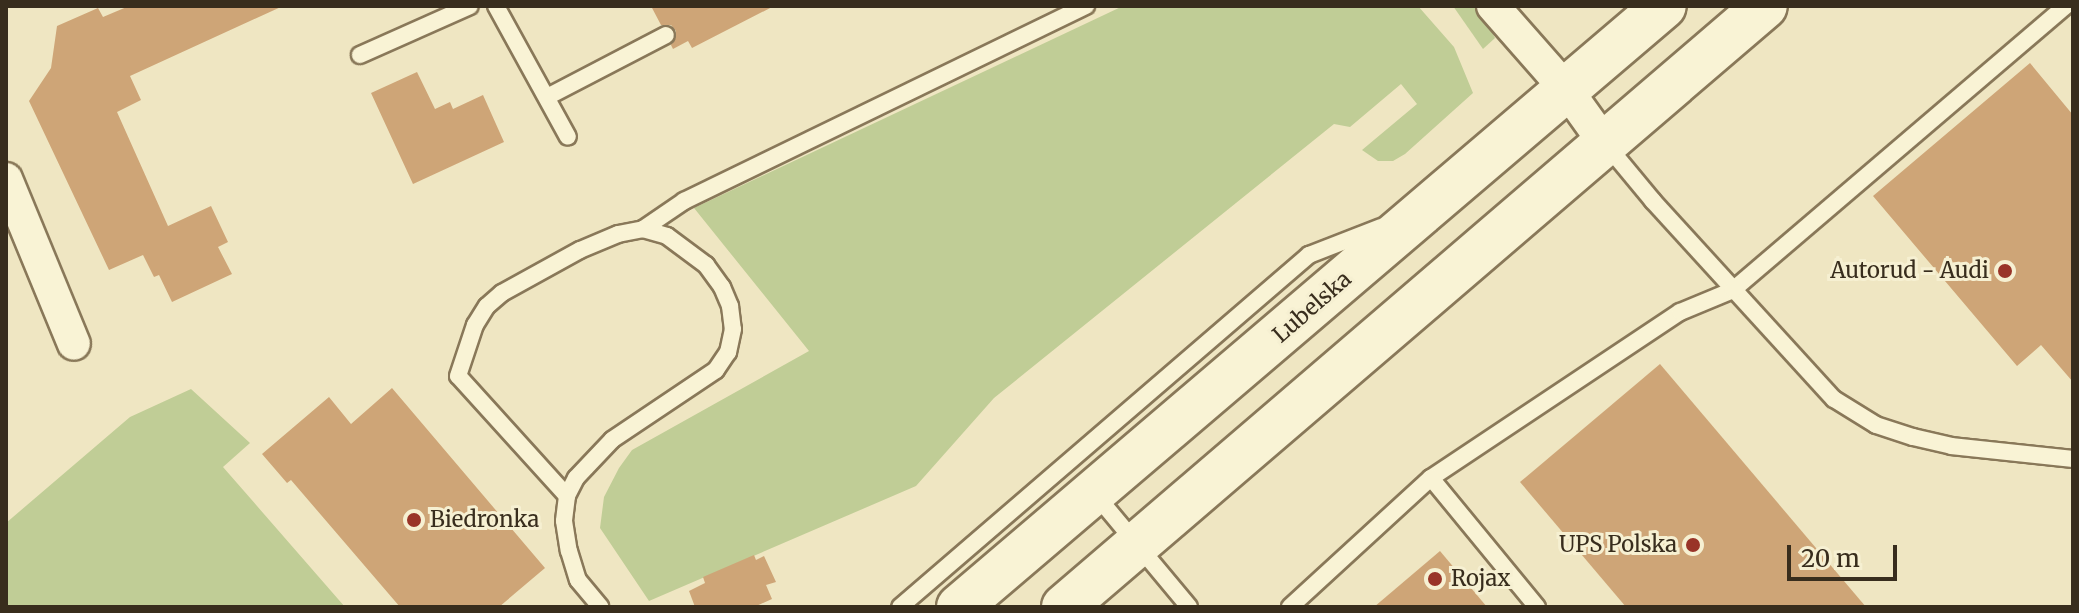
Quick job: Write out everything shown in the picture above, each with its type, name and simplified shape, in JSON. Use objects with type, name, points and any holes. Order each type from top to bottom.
[{"type":"main road","name":"Lubelska","points":[[959,607],[1664,6]]},
{"type":"main road","points":[[1064,607],[1765,6]]},
{"type":"street","points":[[1493,6],[1566,89],[1604,142]]},
{"type":"street","points":[[6,179],[74,344]]},
{"type":"lane","points":[[360,55],[470,6]]},
{"type":"lane","points":[[496,6],[568,137]]},
{"type":"lane","points":[[567,496],[458,376],[475,325],[487,306],[502,293],[580,250],[618,234],[643,229],[684,201],[1086,6]]},
{"type":"lane","points":[[1290,607],[1431,478],[1680,312],[1733,290],[2066,6]]},
{"type":"lane","points":[[547,97],[666,35]]},
{"type":"lane","points":[[1604,142],[1733,290],[1834,399],[1876,425],[1951,446],[2073,459]]},
{"type":"lane","points":[[900,607],[1309,255],[1424,211]]},
{"type":"lane","points":[[601,607],[578,580],[569,551],[564,521],[567,496],[576,478],[612,440],[716,370],[728,352],[733,329],[730,306],[722,287],[706,265],[667,236],[643,229]]},
{"type":"lane","points":[[1431,478],[1537,607]]},
{"type":"lane","points":[[1094,493],[1189,607]]},
{"type":"green space","points":[[1123,6],[1418,6],[1454,47],[1473,93],[1405,154],[1393,161],[1378,161],[1362,150],[1417,104],[1401,84],[1350,127],[1334,124],[994,398],[916,486],[649,601],[600,528],[604,497],[619,468],[632,450],[809,351],[694,208]]},
{"type":"green space","points":[[1453,6],[1474,6],[1495,38],[1483,49]]},
{"type":"green space","points":[[191,389],[250,443],[223,467],[345,607],[6,607],[6,523],[130,417]]},
{"type":"building","points":[[129,6],[283,6],[130,76],[141,100],[117,112],[168,226],[211,206],[228,242],[218,247],[232,274],[172,302],[159,275],[154,277],[143,255],[109,270],[29,101],[51,68],[57,26],[98,8],[103,17]]},
{"type":"building","points":[[651,6],[774,6],[692,48],[688,41],[673,49],[671,45],[676,31],[671,25],[661,25]]},
{"type":"building","name":"Autorud - Audi","points":[[2030,63],[2073,115],[2073,382],[2041,345],[2017,366],[1873,196]]},
{"type":"building","points":[[417,72],[435,109],[450,102],[453,109],[483,95],[504,142],[413,184],[371,93]]},
{"type":"building","name":"UPS Polska","points":[[1660,364],[1866,607],[1626,607],[1520,482]]},
{"type":"building","name":"Biedronka","points":[[392,388],[545,568],[499,607],[400,607],[291,480],[287,483],[262,454],[329,397],[351,424]]},
{"type":"building","name":"Rojax","points":[[1440,551],[1487,607],[1374,607]]},
{"type":"building","points":[[754,555],[756,560],[764,556],[776,582],[766,585],[772,599],[754,607],[695,607],[689,591],[705,583],[703,577]]},
{"type":"place","name":"Autorud - Audi","points":[[2005,271]]},
{"type":"place","name":"Biedronka","points":[[414,520]]},
{"type":"place","name":"UPS Polska","points":[[1693,545]]},
{"type":"place","name":"Rojax","points":[[1435,579]]}]
